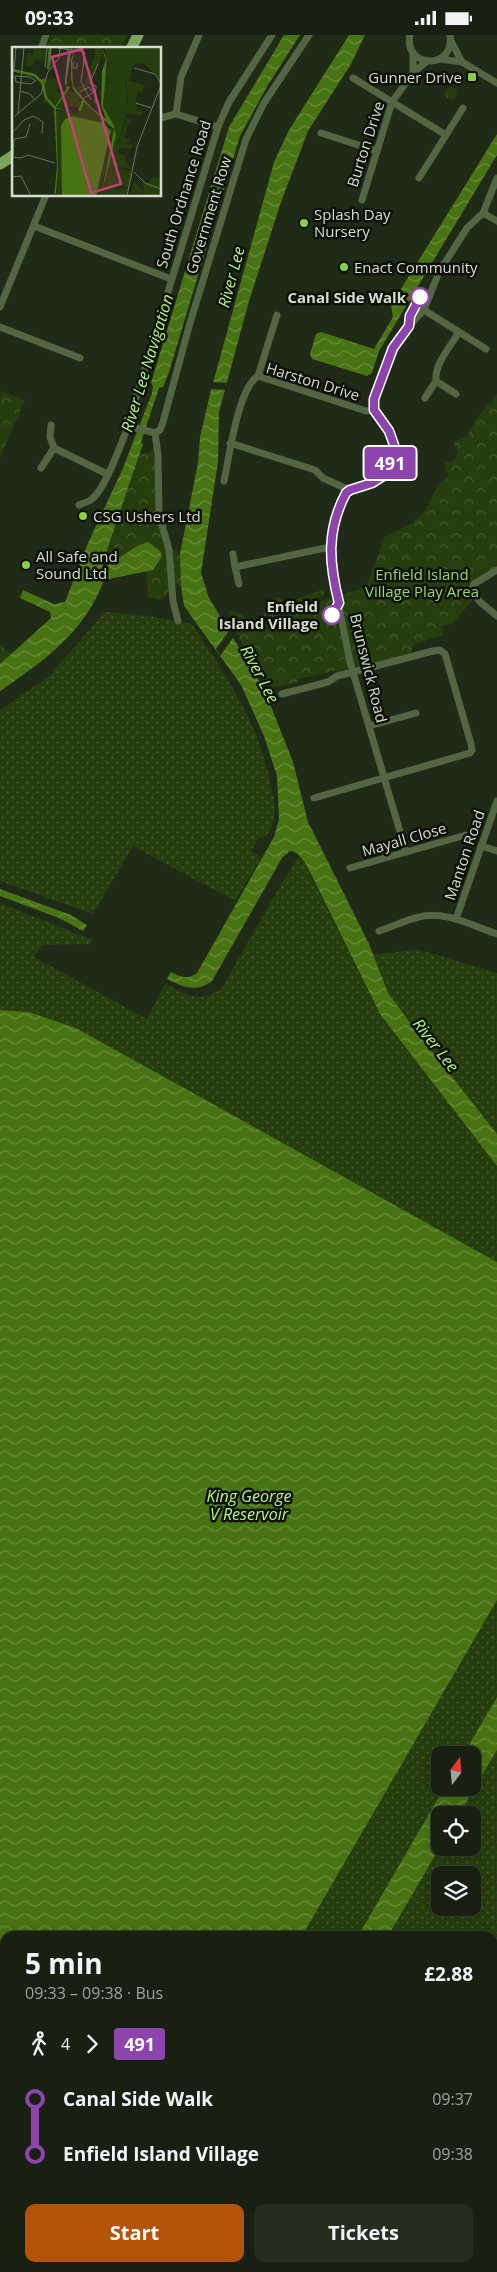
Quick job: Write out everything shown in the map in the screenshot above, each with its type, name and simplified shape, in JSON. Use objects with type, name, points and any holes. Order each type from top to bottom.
[{"type":"main road","points":[[132,47],[138,35]]},
{"type":"main road","points":[[0,164],[12,156]]},
{"type":"street","points":[[42,47],[46,35]]},
{"type":"street","points":[[176,114],[182,77],[199,35]]},
{"type":"street","name":"South Ordnance Road","points":[[79,505],[93,499],[107,474],[131,419],[171,279],[218,127],[229,102],[272,35]]},
{"type":"street","name":"Government Row","points":[[155,433],[160,430],[163,423],[190,323],[246,139],[264,103],[308,35]]},
{"type":"street","points":[[409,36],[413,53],[413,73]]},
{"type":"street","points":[[440,59],[448,51],[451,38]]},
{"type":"street","points":[[451,38],[462,62]]},
{"type":"street","points":[[413,53],[427,61],[440,59],[462,62],[497,83]]},
{"type":"street","name":"Burton Drive","points":[[362,200],[392,102],[413,73],[427,61]]},
{"type":"street","points":[[353,78],[446,135]]},
{"type":"street","points":[[419,178],[463,108]]},
{"type":"street","points":[[161,118],[176,114],[218,127]]},
{"type":"street","points":[[320,133],[378,151]]},
{"type":"street","points":[[230,443],[315,470],[323,478],[350,490],[372,483],[383,476],[392,460],[394,445],[389,431],[374,410],[374,399],[393,348],[405,330],[424,310],[438,272],[467,228],[483,213],[497,178]]},
{"type":"street","points":[[0,307],[46,196]]},
{"type":"street","points":[[483,213],[497,221]]},
{"type":"street","points":[[34,226],[171,279]]},
{"type":"street","points":[[424,310],[486,349]]},
{"type":"street","points":[[258,377],[277,315]]},
{"type":"street","points":[[0,327],[80,358]]},
{"type":"street","points":[[425,398],[436,381],[435,374],[438,366],[460,332]]},
{"type":"street","name":"Harston Drive","points":[[224,481],[230,443],[249,383],[258,377],[366,411],[374,410]]},
{"type":"street","points":[[436,381],[456,394]]},
{"type":"street","points":[[131,419],[136,428],[155,433],[158,455],[159,514],[169,550],[173,601],[178,621]]},
{"type":"street","points":[[51,425],[50,437],[54,448],[107,474]]},
{"type":"street","points":[[41,468],[54,448]]},
{"type":"street","name":"Brunswick Road","points":[[350,490],[343,500],[331,536],[330,547],[334,586],[353,672],[406,852]]},
{"type":"street","points":[[235,567],[330,547]]},
{"type":"street","points":[[232,554],[239,584]]},
{"type":"street","points":[[497,570],[474,584],[472,589],[479,601],[497,616]]},
{"type":"street","points":[[282,694],[328,682],[337,676],[440,650],[445,654],[469,734],[472,750],[470,753],[314,798]]},
{"type":"street","points":[[369,726],[416,713]]},
{"type":"street","name":"Manton Road","points":[[456,919],[497,801]]},
{"type":"street","name":"Mayall Close","points":[[350,868],[466,835]]},
{"type":"street","points":[[481,846],[497,851]]},
{"type":"street","points":[[379,931],[420,916],[433,915],[456,919],[497,934]]},
{"type":"green space","points":[[51,35],[128,35],[121,47],[47,47]]},
{"type":"green space","points":[[449,87],[453,87],[457,93],[453,99],[449,99],[445,95],[445,91]]},
{"type":"green space","points":[[0,391],[25,400],[0,457]]},
{"type":"green space","name":"Enfield Island Village Play Area","points":[[497,394],[497,565],[469,588],[472,601],[453,623],[442,626],[443,635],[414,644],[410,655],[298,679],[299,682],[268,689],[234,629],[253,623],[232,619],[229,612],[232,611],[247,618],[258,619],[266,610],[267,602],[273,598],[279,597],[282,600],[286,612],[292,610],[291,601],[325,589],[322,597],[307,600],[308,605],[366,587],[385,537],[412,523],[425,511],[437,487],[449,475],[445,468],[446,462],[451,463],[456,458],[458,451],[454,446],[455,441],[467,436],[476,419],[489,403],[491,405]]},
{"type":"green space","points":[[153,450],[165,545],[180,554],[181,586],[171,581],[168,595],[161,600],[148,597],[146,571],[153,570],[137,546],[111,563],[104,559],[140,455]]},
{"type":"green space","points":[[105,612],[156,617],[192,624],[228,680],[258,739],[265,760],[275,813],[268,835],[258,839],[251,851],[261,858],[235,901],[133,846],[93,914],[0,881],[0,710],[48,677]]},
{"type":"green space","points":[[0,646],[12,654],[0,664]]},
{"type":"green space","points":[[300,855],[380,1014],[497,1166],[497,1262],[76,1028],[29,1012],[0,1010],[0,903],[93,940],[90,944],[42,945],[34,957],[147,1019],[165,984],[200,997],[207,996],[222,988],[283,881]]},
{"type":"green space","points":[[420,950],[497,973],[497,1134],[388,993],[373,954]]},
{"type":"green space","points":[[497,1600],[497,1697],[468,1746],[431,1746],[431,1796],[439,1796],[434,1806],[431,1806],[431,1810],[361,1931],[305,1931]]},
{"type":"green space","points":[[497,1750],[497,1931],[391,1931],[435,1856],[481,1856],[481,1806],[464,1806],[470,1796],[481,1796],[481,1777]]},
{"type":"water","points":[[284,35],[300,35],[268,85],[240,136],[169,372],[163,387],[159,388],[141,442],[143,444],[102,565],[105,567],[137,546],[148,542],[160,551],[162,556],[153,570],[104,580],[86,615],[61,644],[0,691],[0,664],[51,618],[50,612],[20,598],[23,590],[54,604],[65,602],[88,543],[123,468],[152,393],[153,386],[151,383],[229,127]]},
{"type":"water","points":[[349,35],[365,35],[351,64],[308,131],[281,202],[249,301],[219,412],[218,462],[201,573],[209,598],[264,689],[293,762],[308,822],[369,944],[388,993],[497,1134],[497,1166],[380,1014],[311,874],[302,859],[294,852],[290,851],[282,858],[212,981],[195,988],[167,979],[171,972],[184,977],[190,977],[197,973],[274,837],[279,819],[277,776],[264,736],[241,685],[184,606],[180,554],[198,463],[200,437],[211,390],[274,162],[289,130]]},
{"type":"water","points":[[497,134],[497,155],[379,351],[372,373],[367,376],[312,359],[310,354],[316,334],[321,332],[374,349],[393,317],[390,301],[396,291],[399,292]]},
{"type":"water","points":[[0,889],[71,915],[87,925],[83,931],[59,918],[0,896]]},
{"type":"water","name":"King George V Reservoir","points":[[0,1010],[29,1012],[76,1028],[497,1262],[497,1600],[305,1931],[0,1931]]},
{"type":"water","points":[[497,1697],[497,1750],[481,1777],[481,1746],[468,1746]]},
{"type":"water","points":[[439,1796],[470,1796],[464,1806],[434,1806]]},
{"type":"water","points":[[431,1810],[431,1856],[435,1856],[391,1931],[361,1931]]},
{"type":"pier","points":[[211,382],[228,383],[227,390],[209,389]]},
{"type":"pier","points":[[231,628],[235,635],[220,656],[216,649]]},
{"type":"bus line","name":"491","points":[[332,615],[334,608],[339,603],[330,561],[331,536],[335,521],[346,493],[356,487],[363,487],[372,483],[383,476],[389,468],[394,445],[389,431],[374,410],[374,399],[393,348],[409,326],[410,316],[420,297]]},
{"type":"place","name":"Gunner Drive","points":[[472,77]]},
{"type":"place","name":"Splash Day Nursery","points":[[304,223]]},
{"type":"place","name":"Enact Community","points":[[344,267]]},
{"type":"place","name":"Canal Side Walk","points":[[420,297]]},
{"type":"place","name":"CSG Ushers Ltd","points":[[83,516]]},
{"type":"place","name":"All Safe and Sound Ltd","points":[[26,565]]},
{"type":"place","name":"Enfield Island Village","points":[[332,615]]},
{"type":"water label","name":"River Lee","points":[[231,277]]},
{"type":"water label","name":"River Lee Navigation","points":[[147,363]]},
{"type":"water label","name":"River Lee","points":[[260,674]]},
{"type":"water label","name":"River Lee","points":[[436,1045]]}]
